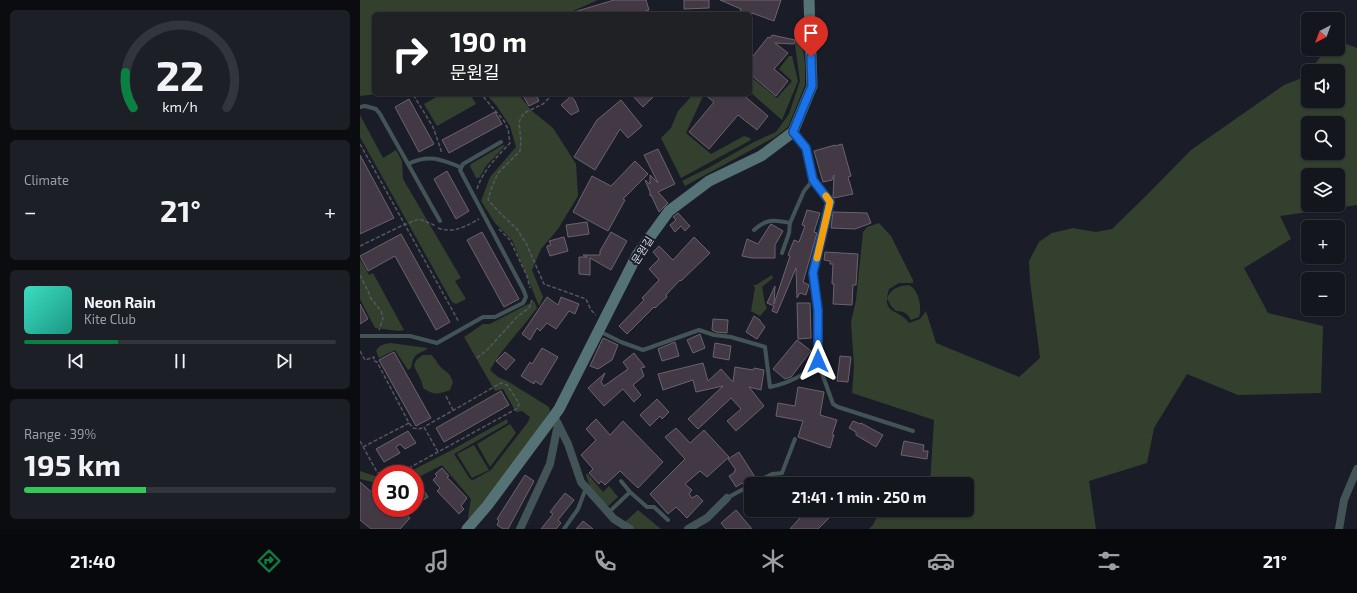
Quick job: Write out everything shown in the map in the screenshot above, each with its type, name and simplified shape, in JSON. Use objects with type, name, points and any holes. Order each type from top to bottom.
[{"type":"street","points":[[809,0],[812,86],[793,132],[806,148],[813,180],[830,202],[813,273],[818,310],[818,362]]},
{"type":"street","name":"문원길","points":[[468,529],[556,420],[559,409],[637,255],[670,211],[709,181],[761,156],[793,132]]},
{"type":"street","points":[[556,420],[568,444],[581,482],[614,519],[630,529]]},
{"type":"street","points":[[520,529],[550,464],[556,420]]},
{"type":"street","points":[[1339,529],[1344,500],[1357,469]]},
{"type":"street","points":[[688,529],[707,518],[727,498]]},
{"type":"lane","points":[[360,107],[365,106],[376,109],[440,220]]},
{"type":"lane","points":[[460,167],[462,164],[501,142]]},
{"type":"lane","points":[[408,164],[418,159],[431,158],[460,167]]},
{"type":"lane","points":[[360,336],[410,336],[437,343],[483,316],[495,317],[523,303],[526,297],[524,291],[460,170],[460,167]]},
{"type":"lane","points":[[782,253],[789,233],[790,223],[804,191],[813,180]]},
{"type":"lane","points":[[754,230],[762,223],[772,220],[790,223]]},
{"type":"lane","points":[[601,326],[621,342],[644,350],[699,330],[714,335],[731,337],[765,347],[770,387],[777,386],[802,376],[818,362],[834,404],[838,407],[913,431]]},
{"type":"lane","points":[[766,477],[772,474],[782,473],[795,439]]},
{"type":"lane","points":[[621,481],[630,492],[647,507],[654,507],[668,520]]},
{"type":"lane","points":[[564,529],[578,509],[586,488]]},
{"type":"lane","points":[[727,498],[744,488]]},
{"type":"lane","points":[[608,513],[630,492]]},
{"type":"path","points":[[414,96],[432,127],[441,150],[440,160]]},
{"type":"path","points":[[478,194],[477,189],[487,169],[510,143],[508,129],[504,120],[483,96]]},
{"type":"path","points":[[551,96],[543,104],[524,113],[519,122],[521,142],[520,151],[498,173],[490,189],[488,200],[517,228],[526,243],[544,284],[586,299],[601,326]]},
{"type":"path","points":[[360,144],[459,322]]},
{"type":"path","points":[[360,246],[419,219],[442,229],[457,230],[479,219]]},
{"type":"path","points":[[499,229],[510,240],[527,276],[530,288]]},
{"type":"path","points":[[360,275],[370,293],[370,297],[381,311],[383,318],[377,336]]},
{"type":"path","points":[[477,358],[487,350],[517,317],[529,308],[532,301],[531,295]]},
{"type":"path","points":[[360,352],[365,360],[374,357],[374,361],[377,362],[413,428],[424,427],[501,383],[507,385],[519,403],[518,408],[414,465]]},
{"type":"path","points":[[446,396],[454,410]]},
{"type":"path","points":[[363,447],[409,423]]},
{"type":"path","points":[[424,427],[438,452]]},
{"type":"path","points":[[360,441],[372,465]]},
{"type":"green space","points":[[360,0],[598,0],[573,12],[372,12],[372,95],[360,96]]},
{"type":"green space","points":[[794,37],[802,39],[805,65],[805,85],[788,127],[775,137],[685,186],[682,181],[754,142],[776,132],[789,114],[800,81]]},
{"type":"green space","points":[[1345,44],[1357,48],[1357,205],[1345,207],[1345,168],[1301,168],[1301,212],[1308,212],[1280,216],[1291,239],[1244,268],[1268,313],[1323,326],[1321,393],[1238,395],[1187,374],[1154,428],[1147,463],[1089,481],[1096,529],[869,529],[877,517],[974,517],[974,477],[930,477],[934,420],[852,393],[854,366],[851,322],[856,300],[863,232],[867,227],[879,223],[891,236],[913,280],[913,283],[899,283],[889,289],[887,303],[892,310],[905,318],[909,323],[920,319],[926,311],[936,343],[1019,377],[1040,358],[1030,281],[1029,261],[1039,242],[1052,233],[1073,228],[1096,232],[1112,229],[1191,150],[1284,85],[1301,78],[1301,108],[1345,108],[1345,64],[1315,64],[1321,56],[1345,56]]},
{"type":"green space","points":[[789,56],[792,56],[798,81],[782,120],[752,94],[752,78],[777,98],[792,81],[779,69]]},
{"type":"green space","points":[[438,96],[471,96],[476,104],[437,126],[424,104]]},
{"type":"green space","points":[[488,96],[520,96],[532,111],[553,128],[576,164],[578,196],[558,229],[541,249],[532,270],[543,297],[539,306],[512,240],[495,223],[481,201],[490,177],[516,147],[510,126],[496,105]]},
{"type":"green space","points":[[691,96],[703,96],[686,133],[711,154],[744,136],[750,138],[751,140],[681,178],[661,138],[671,128],[678,111]]},
{"type":"green space","points":[[360,115],[383,158],[396,150],[402,161],[403,179],[461,278],[455,281],[466,299],[456,304],[452,302],[360,137]]},
{"type":"green space","points":[[503,145],[505,146],[486,166],[479,178],[476,178],[470,166],[471,164]]},
{"type":"green space","points":[[360,259],[369,275],[373,273],[404,330],[399,331],[375,328],[360,299]]},
{"type":"green space","points":[[772,275],[773,278],[762,287],[767,308],[760,316],[751,311],[755,288],[753,285],[756,285]]},
{"type":"green space","points":[[909,285],[915,291],[919,299],[920,308],[919,317],[911,320],[905,313],[896,311],[891,306],[887,298],[896,288]]},
{"type":"green space","points":[[534,301],[537,308],[490,370],[498,377],[549,407],[550,411],[471,519],[468,517],[471,499],[442,465],[424,474],[424,465],[423,465],[507,419],[508,423],[454,454],[470,479],[473,480],[491,470],[528,422],[530,417],[522,411],[516,412],[503,389],[495,391],[464,337],[483,324],[490,324]]},
{"type":"green space","points":[[390,343],[428,348],[415,356],[411,368],[408,370],[395,350],[379,358],[376,351],[377,349],[382,345]]},
{"type":"green space","points":[[423,355],[431,355],[441,368],[450,375],[453,382],[450,390],[436,394],[423,388],[414,365],[417,359]]},
{"type":"green space","points":[[510,424],[516,433],[490,467],[477,444]]},
{"type":"green space","points":[[474,445],[489,470],[472,478],[457,454]]},
{"type":"green space","points":[[360,471],[372,475],[372,482],[360,479]]},
{"type":"green space","points":[[587,473],[603,492],[609,486],[618,497],[607,507],[590,487],[586,475]]},
{"type":"green space","points":[[638,510],[661,529],[635,529],[625,522]]},
{"type":"building","points":[[614,0],[646,0],[649,10],[643,12],[574,12]]},
{"type":"building","points":[[684,0],[709,0],[709,8],[684,9]]},
{"type":"building","points":[[720,0],[781,0],[774,21],[752,12],[740,12],[741,9]]},
{"type":"building","points":[[772,35],[795,40],[794,44],[775,43],[788,53],[774,69],[788,81],[776,96],[752,76],[752,57],[768,37],[770,38]]},
{"type":"building","points":[[523,96],[537,96],[539,101],[529,106]]},
{"type":"building","points":[[571,96],[579,111],[571,115],[561,105]]},
{"type":"building","points":[[633,96],[654,96],[643,107]]},
{"type":"building","points":[[706,96],[744,96],[768,116],[757,130],[738,115],[709,149],[689,132],[714,102]]},
{"type":"building","points":[[409,99],[434,144],[419,152],[395,107]]},
{"type":"building","points":[[621,100],[642,126],[628,138],[620,129],[595,170],[574,157],[597,120]]},
{"type":"building","points":[[495,112],[502,124],[449,153],[442,140]]},
{"type":"building","points":[[842,144],[851,176],[848,177],[853,194],[834,198],[834,175],[832,180],[823,182],[814,151]]},
{"type":"building","points":[[658,149],[675,184],[658,192],[668,203],[659,212],[651,195],[650,196],[645,180],[650,184],[650,175],[658,183],[644,155]]},
{"type":"building","points":[[360,155],[394,218],[360,234]]},
{"type":"building","points":[[635,161],[648,174],[623,199],[625,200],[608,231],[573,212],[592,176],[611,186]]},
{"type":"building","points":[[447,171],[469,211],[456,219],[434,179]]},
{"type":"building","points":[[807,210],[820,213],[814,232],[817,233],[803,282],[809,285],[806,295],[800,293],[797,298],[796,268],[777,313],[772,311],[774,306],[767,303],[775,286],[774,304],[790,256],[788,255],[794,240],[799,242],[805,226],[802,225]]},
{"type":"building","points":[[833,212],[867,213],[871,223],[855,229],[831,228]]},
{"type":"building","points":[[678,213],[690,226],[685,231],[681,226],[675,232],[670,225],[676,220],[673,217]]},
{"type":"building","points":[[587,222],[589,234],[568,237],[566,225]]},
{"type":"building","points":[[771,224],[783,231],[775,245],[775,258],[752,258],[742,256],[747,239],[758,244]]},
{"type":"building","points":[[482,232],[519,299],[504,307],[467,240]]},
{"type":"building","points":[[611,232],[627,241],[611,270],[590,258],[590,275],[579,274],[579,257],[587,257],[583,255],[600,255],[600,251]]},
{"type":"building","points":[[401,234],[450,322],[436,330],[395,256],[368,271],[360,256]]},
{"type":"building","points":[[564,237],[568,251],[550,256],[547,248],[547,246],[551,245],[549,241]]},
{"type":"building","points":[[694,237],[710,253],[681,281],[680,280],[666,295],[667,297],[655,308],[654,307],[627,334],[619,326],[644,300],[642,298],[659,280],[649,269],[659,259],[653,252],[659,246],[673,260]]},
{"type":"building","points":[[825,252],[858,254],[856,285],[853,285],[852,305],[833,304],[833,264],[830,264],[830,261],[824,260]]},
{"type":"building","points":[[547,297],[558,305],[561,297],[579,304],[575,314],[569,311],[556,329],[547,323],[540,331],[537,328],[530,340],[522,334]]},
{"type":"building","points":[[797,303],[810,303],[811,338],[798,339]]},
{"type":"building","points":[[360,304],[368,319],[360,324]]},
{"type":"building","points":[[754,316],[760,320],[765,327],[757,339],[746,332]]},
{"type":"building","points":[[713,319],[728,320],[727,333],[712,330]]},
{"type":"building","points":[[700,334],[705,348],[693,353],[687,340]]},
{"type":"building","points":[[603,338],[618,345],[612,360],[598,369],[590,366]]},
{"type":"building","points":[[797,340],[811,351],[791,377],[785,379],[773,369]]},
{"type":"building","points":[[675,342],[679,356],[662,361],[658,349]]},
{"type":"building","points":[[715,343],[731,346],[729,360],[713,357]]},
{"type":"building","points":[[542,348],[558,357],[541,385],[535,381],[534,384],[521,376],[530,362],[532,364]]},
{"type":"building","points":[[394,352],[431,418],[416,426],[379,360]]},
{"type":"building","points":[[505,352],[515,360],[506,370],[496,361]]},
{"type":"building","points":[[634,353],[645,367],[641,368],[644,376],[633,385],[641,395],[634,402],[623,389],[604,406],[588,388],[605,373],[601,382],[604,386],[628,369],[623,362]]},
{"type":"building","points":[[840,356],[851,357],[848,382],[837,381]]},
{"type":"building","points":[[703,363],[708,381],[721,369],[733,382],[735,367],[764,370],[761,390],[749,387],[764,406],[736,431],[727,421],[741,409],[731,398],[698,429],[688,419],[723,386],[696,392],[693,380],[663,390],[658,374]]},
{"type":"building","points":[[798,387],[824,392],[820,415],[837,420],[832,435],[834,435],[830,448],[798,437],[803,421],[776,416],[778,403],[795,406]]},
{"type":"building","points":[[501,391],[509,405],[444,442],[436,428]]},
{"type":"building","points":[[657,399],[669,412],[662,419],[660,416],[650,426],[640,415]]},
{"type":"building","points":[[596,419],[610,435],[623,421],[663,462],[638,488],[620,471],[605,485],[601,481],[599,484],[589,473],[593,469],[581,455],[596,440],[586,429]]},
{"type":"building","points":[[853,421],[860,424],[861,423],[883,435],[876,447],[856,435],[856,432],[849,428]]},
{"type":"building","points":[[676,428],[690,443],[704,430],[729,457],[707,477],[700,471],[685,484],[692,490],[689,494],[692,498],[697,495],[703,501],[687,518],[676,507],[668,514],[650,494],[685,459],[665,437]]},
{"type":"building","points":[[408,431],[416,443],[405,449],[400,444],[396,447],[400,453],[384,462],[376,449]]},
{"type":"building","points":[[904,441],[924,445],[923,451],[928,451],[927,459],[901,455]]},
{"type":"building","points":[[739,452],[755,477],[744,477],[744,483],[736,487],[729,476],[736,470],[728,459]]},
{"type":"building","points":[[442,468],[449,476],[447,477],[467,498],[461,506],[464,509],[459,514],[437,491],[440,488],[433,480],[437,476],[435,474]]},
{"type":"building","points":[[525,475],[534,481],[508,529],[503,529],[497,525],[499,521],[497,519]]},
{"type":"building","points":[[360,482],[372,492],[372,517],[410,518],[400,529],[371,529],[360,520]]},
{"type":"building","points":[[424,491],[428,497],[424,499]]},
{"type":"building","points":[[565,493],[574,500],[558,520],[561,523],[556,529],[541,529],[553,514],[550,512]]},
{"type":"building","points":[[736,510],[752,529],[726,529],[721,523]]},
{"type":"building","points":[[801,517],[830,517],[818,529],[790,529]]},
{"type":"building","points":[[583,521],[593,529],[576,529]]},
{"type":"slow traffic","points":[[817,258],[830,202],[826,196]]},
{"type":"route","points":[[811,57],[812,86],[793,132],[806,148],[813,180],[830,202],[813,273],[818,310],[818,361]]}]
